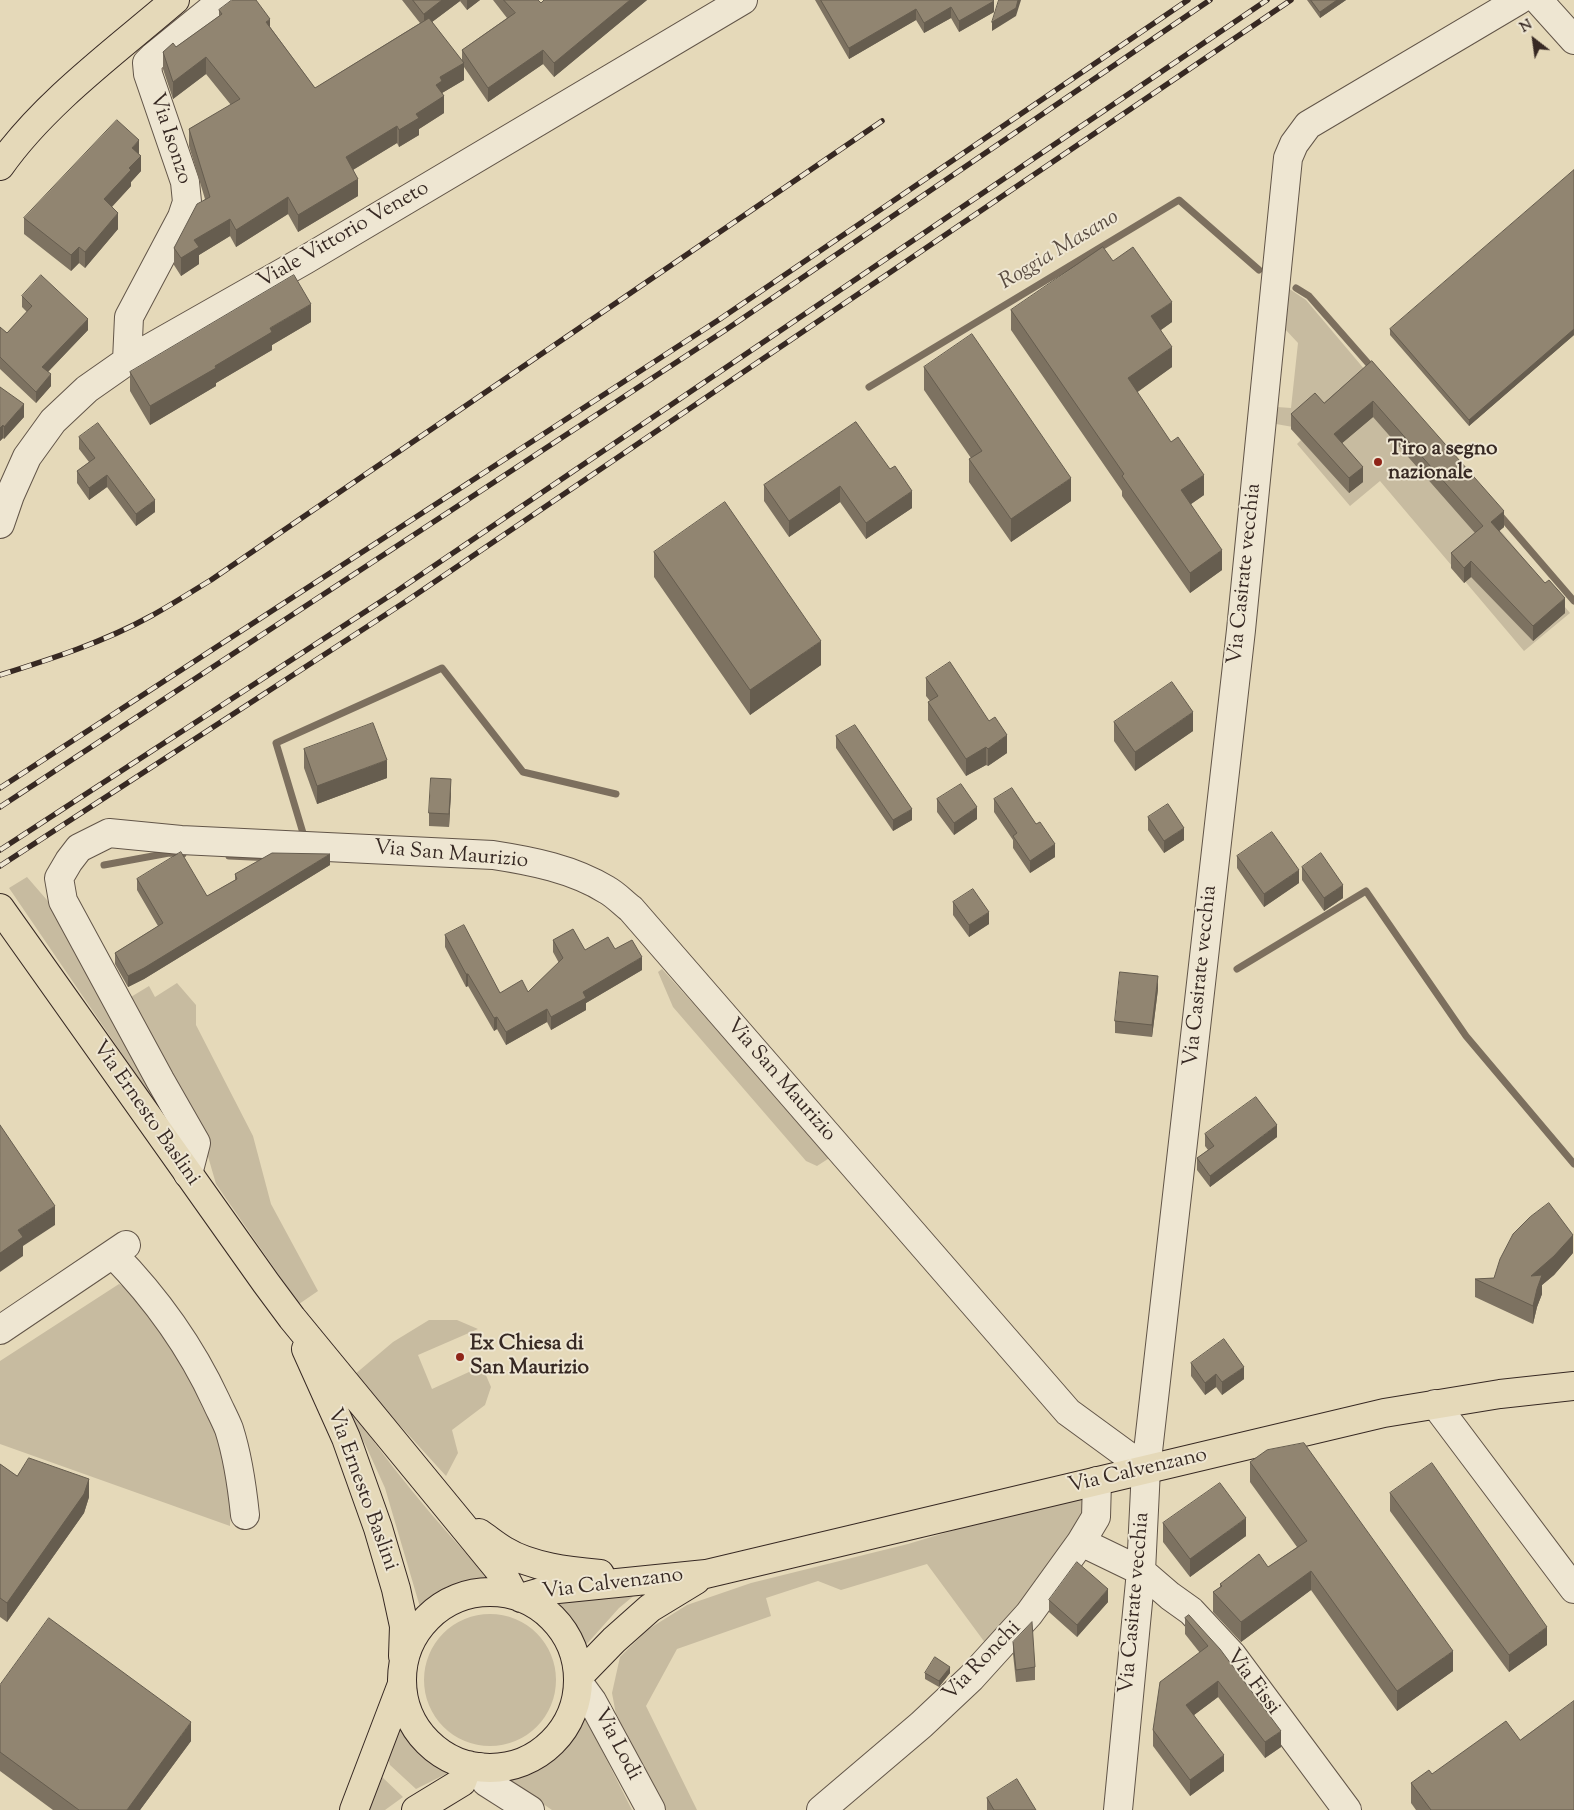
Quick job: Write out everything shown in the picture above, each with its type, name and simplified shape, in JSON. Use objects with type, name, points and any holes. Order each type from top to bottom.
[{"type":"main road","points":[[0,166],[9,153],[55,103],[175,0]]},
{"type":"main road","name":"Via Ernesto Baslini","points":[[0,908],[292,1318],[504,1576],[517,1596]]},
{"type":"main road","name":"Via Ernesto Baslini","points":[[292,1318],[346,1438],[378,1528],[396,1589],[404,1626],[402,1676]]},
{"type":"main road","name":"Via Calvenzano","points":[[517,1596],[548,1590],[706,1574],[1384,1413],[1500,1394],[1574,1386]]},
{"type":"main road","points":[[456,1517],[506,1552],[537,1564],[575,1572],[656,1580]]},
{"type":"main road","name":"Via Calvenzano","points":[[578,1680],[650,1608],[706,1574]]},
{"type":"main road","points":[[354,1810],[402,1676],[406,1653],[420,1627],[442,1607],[455,1600],[477,1594],[499,1593],[517,1596],[539,1607],[555,1620],[567,1638],[575,1657],[578,1680],[573,1708],[561,1732],[542,1751],[531,1758],[506,1767],[473,1766],[442,1754],[421,1736],[407,1712],[402,1676]]},
{"type":"main road","points":[[416,1810],[462,1782],[473,1766]]},
{"type":"street","name":"Via Isonzo","points":[[127,361],[130,317],[182,217],[187,202],[184,182],[148,74],[147,63],[223,0]]},
{"type":"street","name":"Viale Vittorio Veneto","points":[[0,524],[10,495],[27,457],[53,421],[87,389],[127,361],[305,260],[743,0]]},
{"type":"street","name":"Via Casirate vecchia","points":[[1118,1810],[1141,1571],[1146,1469],[1241,630],[1288,158],[1294,144],[1308,125],[1519,0]]},
{"type":"street","points":[[1538,0],[1574,40]]},
{"type":"street","name":"Via San Maurizio","points":[[188,1174],[196,1143],[63,901],[59,878],[79,848],[109,833],[181,840],[493,855],[549,866],[574,874],[608,890],[631,910],[1068,1412],[1146,1469]]},
{"type":"street","points":[[0,1330],[119,1250],[135,1276],[176,1331],[208,1384],[228,1428],[240,1470],[245,1515]]},
{"type":"street","points":[[1436,1404],[1574,1589]]},
{"type":"street","name":"Via Ronchi","points":[[821,1810],[921,1725],[971,1678],[1029,1614],[1082,1542],[1096,1517],[1097,1482]]},
{"type":"street","name":"Via Fissi","points":[[1082,1542],[1141,1571],[1191,1611],[1232,1655],[1347,1810]]},
{"type":"street","name":"Via Lodi","points":[[578,1680],[592,1701],[651,1810]]},
{"type":"street","points":[[473,1766],[486,1782],[530,1810]]},
{"type":"shaded area","name":"Tiro a segno nazionale","points":[[1288,288],[1306,300],[1570,613],[1524,651],[1380,481],[1350,506],[1297,444],[1301,440],[1291,429],[1293,427],[1276,424],[1277,407],[1291,408],[1298,343],[1284,328]]},
{"type":"shaded area","points":[[27,877],[126,1000],[149,986],[155,997],[177,983],[196,1005],[196,1025],[253,1136],[271,1204],[318,1291],[299,1304],[216,1184],[203,1139],[180,1139],[9,888]]},
{"type":"shaded area","points":[[662,969],[831,1157],[817,1166],[806,1161],[673,1007],[658,972]]},
{"type":"shaded area","points":[[119,1284],[128,1289],[170,1341],[209,1405],[232,1483],[230,1526],[0,1444],[0,1361]]},
{"type":"shaded area","points":[[429,1320],[457,1320],[478,1329],[418,1355],[432,1389],[482,1366],[491,1387],[485,1405],[452,1430],[458,1453],[446,1476],[354,1375],[393,1342]]},
{"type":"shaded area","points":[[342,1397],[412,1490],[489,1580],[459,1585],[420,1607],[385,1488],[366,1446],[340,1399]]},
{"type":"shaded area","points":[[1071,1495],[1081,1496],[1090,1508],[1023,1606],[986,1644],[927,1564],[841,1590],[818,1581],[766,1598],[771,1616],[677,1649],[646,1706],[697,1810],[666,1810],[617,1720],[612,1693],[620,1657],[647,1630],[687,1605],[751,1583],[908,1544]]},
{"type":"shaded area","points":[[636,1594],[619,1608],[585,1646],[563,1612],[550,1598]]},
{"type":"shaded area","points":[[490,1614],[503,1615],[515,1619],[537,1633],[551,1655],[555,1667],[555,1693],[551,1705],[537,1727],[515,1741],[503,1745],[490,1746],[477,1745],[465,1741],[443,1727],[429,1705],[425,1693],[424,1680],[425,1667],[429,1655],[443,1633],[465,1619],[477,1615]]},
{"type":"shaded area","points":[[583,1717],[586,1719],[632,1810],[552,1810],[509,1781],[509,1778],[534,1768],[563,1746],[577,1723]]},
{"type":"shaded area","points":[[401,1730],[407,1732],[419,1750],[446,1770],[446,1774],[416,1789],[390,1765],[388,1758]]},
{"type":"shaded area","points":[[380,1775],[403,1797],[385,1810],[365,1810]]},
{"type":"building","points":[[232,0],[256,0],[270,19],[266,22],[315,88],[429,18],[464,63],[440,77],[442,81],[436,85],[444,96],[416,114],[419,118],[399,130],[397,126],[346,157],[358,179],[298,215],[288,197],[236,230],[230,219],[194,240],[199,247],[181,258],[174,248],[197,204],[210,197],[189,129],[240,99],[206,57],[173,82],[163,52],[173,43],[176,47],[222,14],[219,10]]},
{"type":"building","points":[[413,0],[442,0],[424,14]]},
{"type":"building","points":[[504,0],[538,0],[541,3],[544,0],[630,0],[554,63],[543,50],[488,88],[462,50],[515,13]]},
{"type":"building","points":[[821,0],[994,1],[959,21],[951,7],[924,23],[916,9],[849,48]]},
{"type":"building","points":[[999,0],[1018,0],[1016,8],[992,22]]},
{"type":"building","points":[[1311,0],[1337,0],[1320,12]]},
{"type":"building","points":[[117,120],[139,140],[132,148],[141,156],[129,168],[131,170],[104,199],[118,213],[85,252],[79,247],[71,255],[24,218]]},
{"type":"building","points":[[1574,170],[1574,329],[1469,420],[1390,329]]},
{"type":"building","points":[[1103,247],[1113,261],[1133,247],[1172,302],[1151,316],[1172,347],[1128,378],[1171,442],[1178,437],[1204,475],[1181,490],[1222,550],[1190,573],[1122,476],[1124,474],[1011,310]]},
{"type":"building","points":[[41,275],[88,319],[42,367],[51,374],[36,392],[0,357],[0,327],[7,333],[32,306],[22,296]]},
{"type":"building","points":[[294,275],[311,304],[270,328],[272,332],[215,366],[216,368],[150,406],[130,372]]},
{"type":"building","points":[[972,334],[1071,478],[1011,519],[969,459],[982,451],[924,367]]},
{"type":"building","points":[[1372,361],[1504,511],[1491,522],[1545,583],[1549,580],[1565,598],[1533,626],[1471,561],[1464,568],[1451,553],[1483,526],[1373,401],[1334,434],[1363,467],[1349,478],[1291,414],[1315,393],[1324,403]]},
{"type":"building","points":[[0,387],[24,404],[4,427],[3,425],[0,428]]},
{"type":"building","points":[[856,422],[890,469],[895,466],[912,491],[866,523],[840,486],[789,521],[764,485]]},
{"type":"building","points":[[98,423],[155,500],[136,514],[107,475],[89,488],[77,471],[95,458],[79,437]]},
{"type":"building","points":[[725,502],[821,641],[750,690],[654,552]]},
{"type":"building","points":[[950,662],[989,721],[995,717],[1007,735],[988,749],[986,747],[966,759],[928,702],[938,696],[926,678]]},
{"type":"building","points":[[1172,682],[1193,712],[1135,752],[1114,722]]},
{"type":"building","points":[[373,723],[387,760],[317,786],[304,749]]},
{"type":"building","points":[[855,725],[912,809],[893,820],[836,736]]},
{"type":"building","points":[[431,778],[451,779],[449,814],[429,813]]},
{"type":"building","points":[[961,784],[977,807],[954,823],[937,799]]},
{"type":"building","points":[[1012,788],[1036,824],[1040,822],[1055,844],[1030,861],[1013,836],[1017,833],[994,799]]},
{"type":"building","points":[[1168,804],[1184,828],[1164,841],[1148,817]]},
{"type":"building","points":[[1272,832],[1299,870],[1264,894],[1237,856]]},
{"type":"building","points":[[181,852],[207,896],[237,879],[235,874],[272,853],[330,854],[128,976],[115,953],[163,923],[137,879]]},
{"type":"building","points":[[1321,853],[1343,885],[1324,898],[1302,867]]},
{"type":"building","points":[[973,889],[989,912],[969,925],[953,902]]},
{"type":"building","points":[[464,925],[500,993],[522,980],[528,992],[563,958],[553,940],[573,929],[585,950],[608,937],[615,949],[632,940],[642,957],[583,992],[586,998],[551,1017],[547,1009],[506,1032],[497,1017],[494,1018],[468,974],[466,974],[445,935]]},
{"type":"building","points":[[1120,972],[1158,976],[1152,1025],[1115,1021]]},
{"type":"building","points":[[1256,1097],[1277,1125],[1210,1176],[1197,1158],[1214,1146],[1205,1134]]},
{"type":"building","points":[[0,1125],[55,1206],[18,1230],[23,1237],[0,1253]]},
{"type":"building","points":[[1549,1203],[1573,1235],[1554,1256],[1531,1276],[1542,1275],[1533,1306],[1475,1279],[1494,1278],[1500,1259],[1513,1234],[1530,1217]]},
{"type":"building","points":[[1224,1339],[1244,1367],[1222,1382],[1216,1374],[1205,1383],[1191,1363]]},
{"type":"building","points":[[1304,1443],[1453,1651],[1397,1691],[1311,1571],[1241,1622],[1213,1592],[1222,1586],[1220,1584],[1259,1554],[1268,1567],[1307,1541],[1250,1462],[1267,1450]]},
{"type":"building","points":[[29,1458],[89,1479],[84,1494],[7,1603],[0,1598],[0,1464],[17,1476]]},
{"type":"building","points":[[1432,1463],[1547,1627],[1509,1655],[1390,1493]]},
{"type":"building","points":[[1220,1483],[1246,1518],[1190,1559],[1163,1523]]},
{"type":"building","points":[[1077,1562],[1108,1589],[1077,1625],[1049,1600]]},
{"type":"building","points":[[1189,1615],[1220,1649],[1281,1731],[1265,1742],[1218,1681],[1186,1705],[1224,1755],[1190,1780],[1153,1730],[1160,1682],[1208,1646],[1185,1618]]},
{"type":"building","points":[[49,1618],[191,1722],[127,1810],[79,1810],[0,1752],[0,1685]]},
{"type":"building","points":[[1032,1622],[1035,1667],[1016,1670],[1013,1642]]},
{"type":"building","points":[[935,1657],[950,1667],[939,1681],[925,1673]]},
{"type":"building","points":[[1574,1701],[1574,1810],[1431,1810],[1411,1783],[1429,1770],[1432,1774],[1506,1721],[1520,1740]]},
{"type":"building","points":[[1017,1779],[1036,1810],[994,1810],[987,1798]]},
{"type":"waterway","name":"Roggia Masano","points":[[869,387],[1179,200],[1259,270]]},
{"type":"waterway","name":"Roggia Masano","points":[[1296,288],[1309,296],[1374,370]]},
{"type":"waterway","name":"Roggia Masano","points":[[1499,514],[1574,601]]},
{"type":"waterway","points":[[303,833],[276,743],[442,668],[523,772],[616,794]]},
{"type":"waterway","points":[[104,865],[169,853],[183,854]]},
{"type":"waterway","points":[[229,856],[273,858]]},
{"type":"waterway","points":[[1237,969],[1366,891],[1466,1036],[1574,1164]]},
{"type":"railway","points":[[0,788],[720,319],[1188,0]]},
{"type":"railway","points":[[0,807],[727,329],[1210,0]]},
{"type":"railway","points":[[0,850],[397,591],[1267,0]]},
{"type":"railway","points":[[0,866],[405,602],[1291,0]]},
{"type":"railway","points":[[0,675],[58,656],[115,634],[151,616],[211,580],[882,121]]},
{"type":"place","name":"Tiro a segno nazionale","points":[[1378,462]]},
{"type":"place","name":"Ex Chiesa di San Maurizio","points":[[460,1357]]}]
